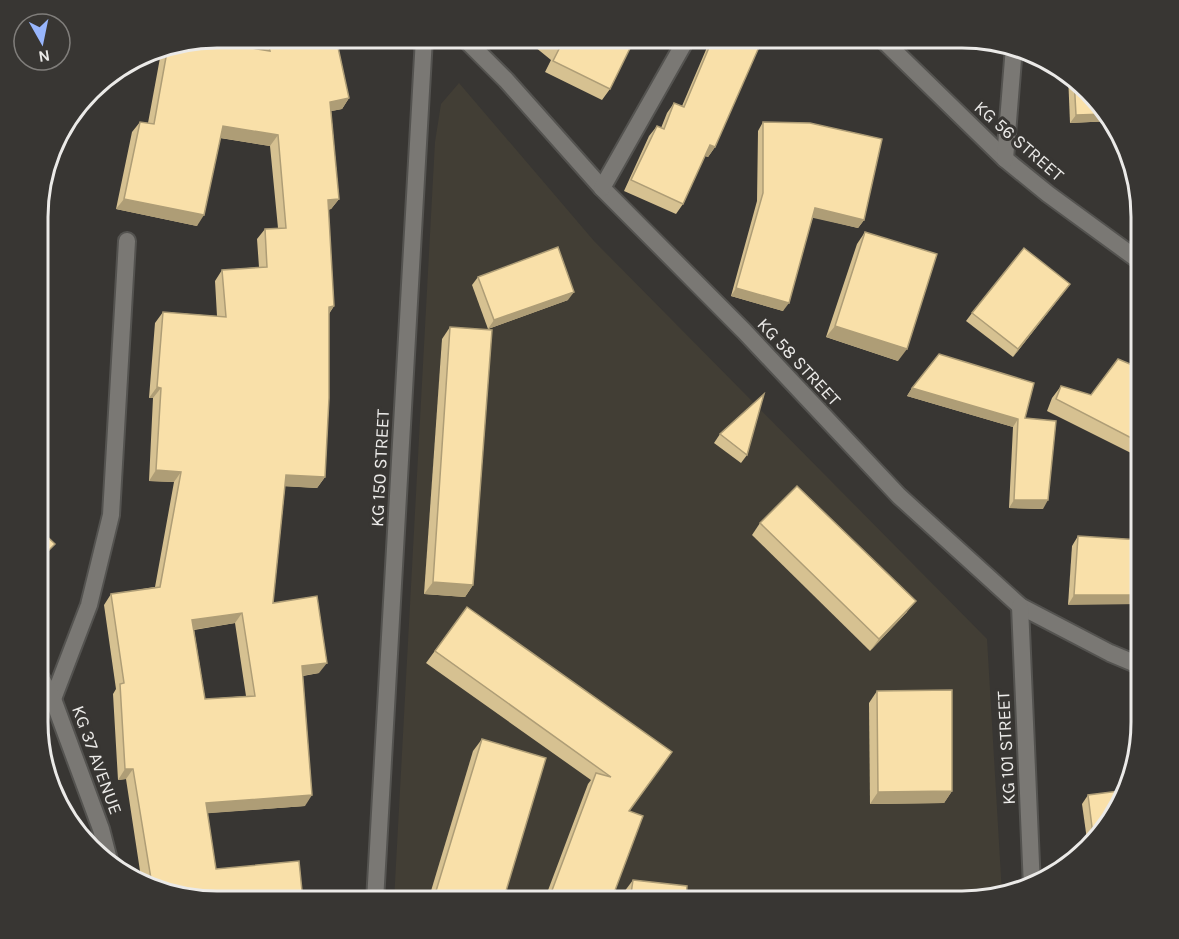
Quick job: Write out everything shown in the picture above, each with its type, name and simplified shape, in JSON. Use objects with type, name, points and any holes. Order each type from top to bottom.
[{"type":"street","name":"KG 150 STREET","points":[[376,891],[423,48]]},
{"type":"street","name":"KG 58 STREET","points":[[474,48],[506,80],[602,188],[744,331],[898,496],[1020,606],[1131,662]]},
{"type":"street","points":[[602,188],[681,48]]},
{"type":"street","name":"KG 56 STREET","points":[[891,48],[1005,159],[1048,194],[1131,254]]},
{"type":"street","points":[[1005,159],[1013,56]]},
{"type":"street","points":[[54,699],[89,605],[111,515],[127,241]]},
{"type":"street","name":"KG 101 STREET","points":[[1020,606],[1032,876]]},
{"type":"street","name":"KG 37 AVENUE","points":[[48,689],[54,699],[106,850]]},
{"type":"shaded area","points":[[459,83],[594,241],[987,639],[1002,886],[973,891],[395,891],[435,142],[441,104]]},
{"type":"building","points":[[206,48],[252,48],[270,51],[269,48],[338,48],[349,98],[330,102],[339,199],[328,200],[334,306],[329,307],[329,398],[325,477],[286,475],[273,603],[317,596],[327,663],[302,666],[312,795],[206,803],[216,869],[299,861],[302,891],[206,891],[173,885],[151,877],[133,769],[125,769],[120,684],[124,683],[111,594],[160,587],[181,472],[156,470],[161,388],[157,387],[163,312],[226,317],[222,270],[267,267],[265,229],[286,228],[278,135],[223,126],[204,215],[124,199],[140,122],[154,124],[166,56]],"holes":[[[242,613],[255,696],[205,699],[192,620]]]},
{"type":"building","points":[[630,48],[610,89],[553,61],[559,49]]},
{"type":"building","points":[[709,48],[759,48],[715,147],[710,145],[683,204],[631,180],[657,126],[664,129],[674,103],[684,107]]},
{"type":"building","points":[[1075,91],[1096,114],[1076,115]]},
{"type":"building","points":[[763,122],[810,123],[882,139],[864,220],[815,208],[789,303],[736,288],[763,193]]},
{"type":"building","points":[[865,232],[937,254],[907,349],[835,326]]},
{"type":"building","points":[[558,247],[574,292],[494,320],[478,277]]},
{"type":"building","points":[[1024,248],[1070,284],[1018,349],[972,313]]},
{"type":"building","points":[[450,327],[492,330],[473,585],[433,582]]},
{"type":"building","points":[[939,354],[1034,383],[1025,418],[1056,421],[1048,500],[1014,500],[1018,419],[912,388]]},
{"type":"building","points":[[1118,359],[1131,364],[1131,438],[1056,399],[1061,386],[1091,395]]},
{"type":"building","points":[[764,394],[747,455],[720,434]]},
{"type":"building","points":[[797,486],[916,601],[879,639],[760,523]]},
{"type":"building","points":[[1078,536],[1131,539],[1131,595],[1074,595]]},
{"type":"building","points":[[48,537],[55,544],[48,551]]},
{"type":"building","points":[[467,607],[672,752],[629,811],[643,816],[615,891],[552,891],[596,773],[611,777],[435,651]]},
{"type":"building","points":[[952,690],[952,791],[878,792],[877,691]]},
{"type":"building","points":[[482,739],[546,758],[506,891],[436,891]]},
{"type":"building","points":[[1116,791],[1092,830],[1088,795]]},
{"type":"building","points":[[633,880],[687,886],[687,891],[631,891]]}]
